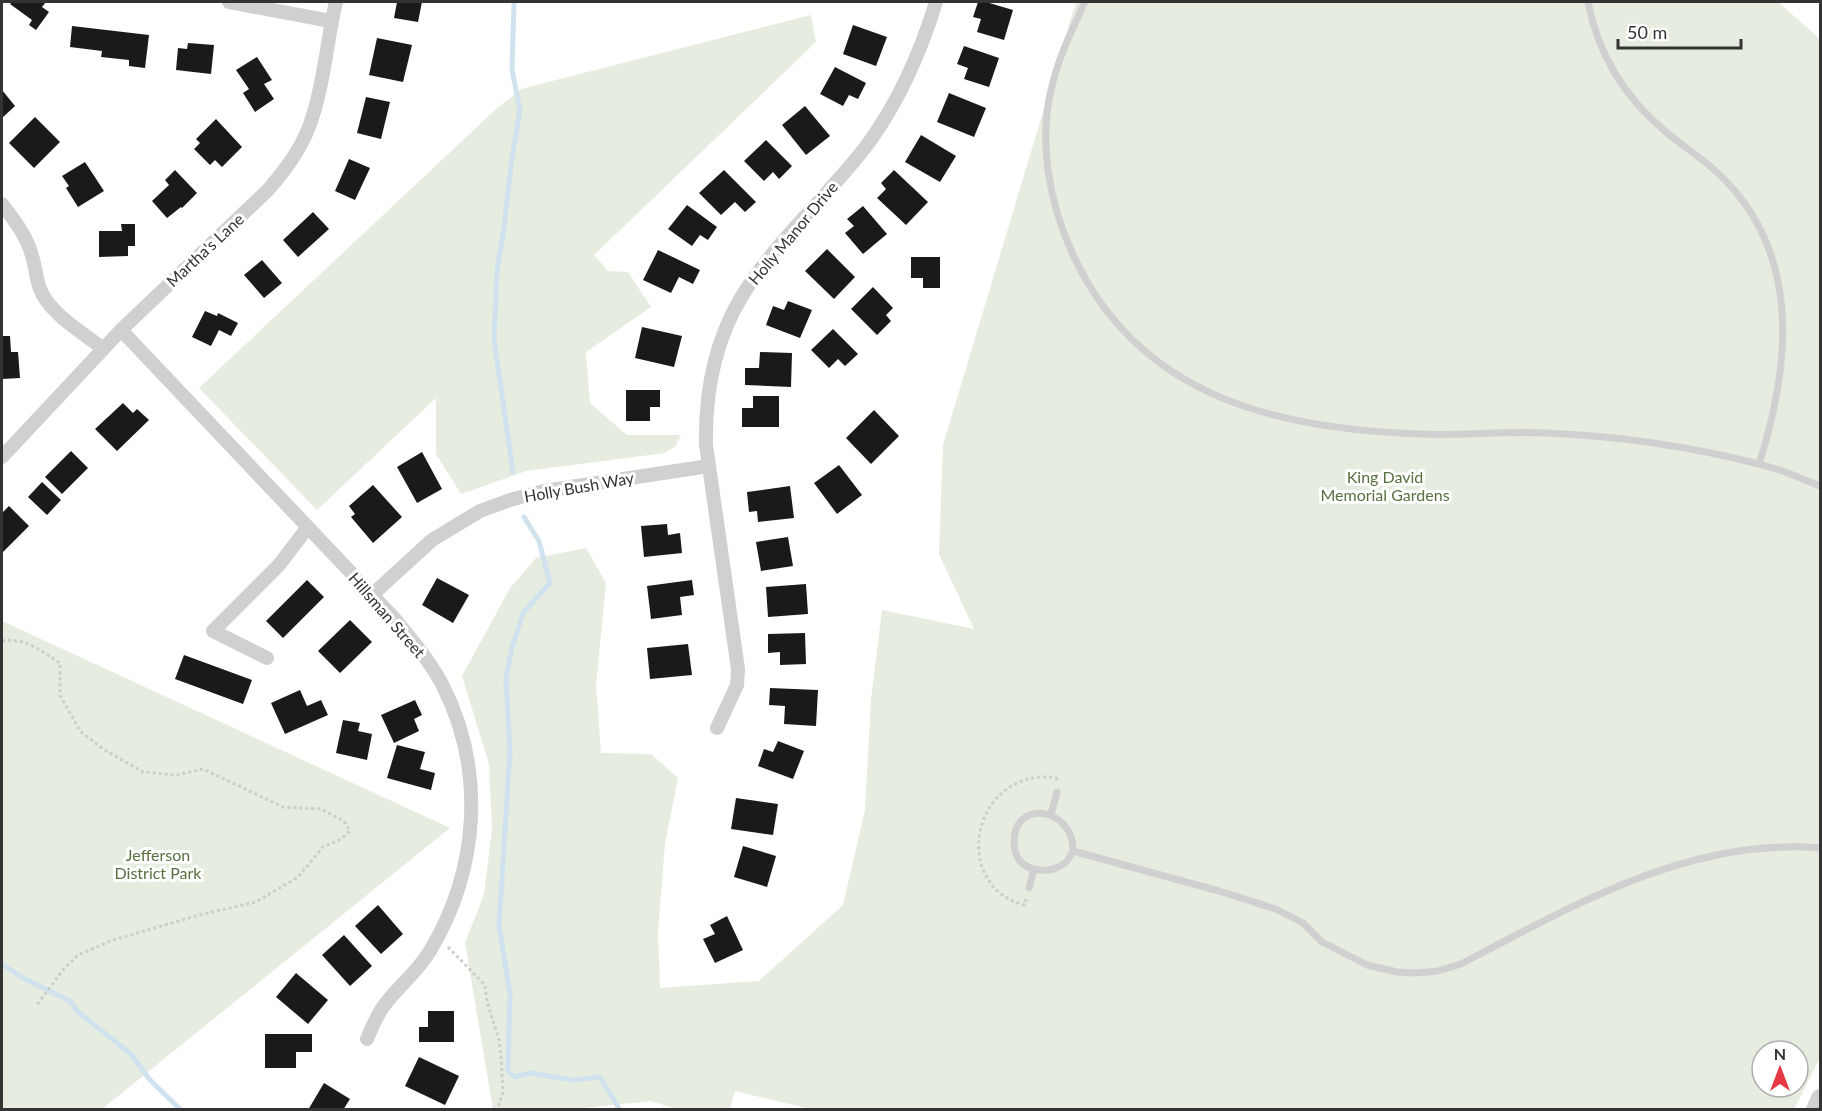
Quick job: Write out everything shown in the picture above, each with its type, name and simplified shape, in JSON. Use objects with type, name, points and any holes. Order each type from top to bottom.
[{"type":"street","points":[[230,2],[331,21]]},
{"type":"street","name":"Martha's Lane","points":[[2,457],[121,330],[268,190],[286,169],[301,144],[313,116],[336,2]]},
{"type":"street","name":"Holly Manor Drive","points":[[717,728],[735,691],[738,669],[709,466],[705,416],[709,383],[716,354],[726,326],[742,295],[760,270],[870,141],[888,113],[909,74],[926,34],[936,2]]},
{"type":"street","points":[[2,204],[24,236],[32,256],[40,289],[47,302],[103,349]]},
{"type":"street","name":"Hillsman Street","points":[[121,330],[372,595],[422,652],[442,683],[454,712],[465,744],[473,802],[471,835],[465,867],[444,927],[429,953],[386,1002],[367,1040]]},
{"type":"street","name":"Holly Bush Way","points":[[372,595],[432,540],[480,511],[544,491],[709,466]]},
{"type":"street","points":[[267,658],[213,632],[279,565],[308,527]]},
{"type":"street","points":[[1815,1110],[1821,1098]]},
{"type":"lane","points":[[1085,2],[1055,74],[1047,114],[1048,172],[1059,219],[1081,272],[1098,300],[1117,324],[1151,357],[1179,376],[1210,394],[1233,403],[1305,422],[1366,431],[1420,434],[1522,432],[1648,441],[1759,464],[1821,486]]},
{"type":"lane","points":[[1588,2],[1606,60],[1622,86],[1641,109],[1664,131],[1723,178],[1755,220],[1768,248],[1778,278],[1783,310],[1783,345],[1777,396],[1759,464]]},
{"type":"lane","points":[[1051,814],[1057,792]]},
{"type":"lane","points":[[1041,812],[1051,814],[1062,822],[1069,832],[1073,851],[1064,863],[1050,870],[1026,867],[1017,859],[1014,845],[1015,834],[1020,823],[1030,815],[1041,812]]},
{"type":"lane","points":[[1073,851],[1276,909],[1303,923],[1322,942],[1367,965],[1416,974],[1438,971],[1461,964],[1595,896],[1679,864],[1731,852],[1771,848],[1821,848]]},
{"type":"lane","points":[[1029,888],[1034,869]]},
{"type":"path","points":[[2,641],[12,639],[39,648],[60,663],[60,695],[80,731],[103,749],[143,772],[177,775],[203,769],[283,807],[321,809],[344,821],[350,831],[341,839],[323,847],[298,877],[256,902],[203,914],[113,940],[78,956],[63,970],[36,1005]]},
{"type":"path","points":[[434,943],[450,948],[485,985],[501,1056],[503,1092],[497,1110]]},
{"type":"green space","name":"King David Memorial Gardens","points":[[1076,2],[1778,2],[1820,39],[1820,1058],[1810,1078],[1810,1039],[1750,1039],[1750,1099],[1799,1099],[1794,1109],[815,1110],[735,1091],[730,1109],[676,1109],[651,1101],[573,1109],[493,1109],[465,943],[484,894],[492,830],[489,764],[462,676],[510,588],[536,558],[586,548],[606,583],[596,685],[601,753],[651,754],[678,778],[665,843],[658,932],[660,988],[759,981],[843,905],[865,810],[871,700],[882,610],[974,629],[939,554],[943,445]]},
{"type":"green space","points":[[811,15],[816,42],[594,255],[608,271],[628,272],[651,307],[586,352],[590,403],[627,435],[681,435],[676,446],[665,453],[526,471],[461,494],[436,454],[436,398],[317,510],[199,388],[495,110],[521,89]]},
{"type":"green space","name":"Jefferson District Park","points":[[2,621],[450,828],[102,1109],[2,1109]]},
{"type":"building","points":[[12,2],[46,2],[42,7],[49,12],[36,30],[29,25],[32,20],[10,4]]},
{"type":"building","points":[[397,2],[422,2],[418,22],[394,18]]},
{"type":"building","points":[[978,2],[1013,10],[1004,40],[977,32],[981,19],[973,17]]},
{"type":"building","points":[[853,25],[887,37],[876,66],[843,54]]},
{"type":"building","points":[[72,26],[149,35],[145,68],[129,66],[129,60],[101,57],[102,51],[70,47]]},
{"type":"building","points":[[377,38],[412,45],[403,82],[369,75]]},
{"type":"building","points":[[188,43],[214,45],[211,74],[176,70],[178,48],[187,49]]},
{"type":"building","points":[[964,46],[999,58],[989,87],[964,79],[968,68],[957,64]]},
{"type":"building","points":[[257,57],[272,80],[264,84],[274,99],[255,112],[243,93],[249,89],[236,70]]},
{"type":"building","points":[[835,67],[866,83],[858,99],[849,95],[843,106],[820,94]]},
{"type":"building","points":[[2,90],[15,106],[2,118]]},
{"type":"building","points":[[949,93],[986,108],[974,137],[937,122]]},
{"type":"building","points":[[366,97],[390,102],[381,139],[357,133]]},
{"type":"building","points":[[805,106],[830,136],[806,155],[782,125]]},
{"type":"building","points":[[35,117],[60,142],[34,168],[9,143]]},
{"type":"building","points":[[216,119],[242,147],[222,167],[215,160],[210,165],[194,149],[200,143],[196,139]]},
{"type":"building","points":[[921,135],[956,156],[940,182],[905,162]]},
{"type":"building","points":[[766,140],[792,166],[779,179],[773,172],[764,181],[744,161]]},
{"type":"building","points":[[349,159],[370,168],[355,200],[335,191]]},
{"type":"building","points":[[85,162],[104,191],[78,207],[66,188],[69,186],[62,176]]},
{"type":"building","points":[[175,170],[197,193],[182,208],[167,218],[152,201],[169,185],[165,180]]},
{"type":"building","points":[[724,170],[756,202],[745,212],[735,202],[721,215],[699,193]]},
{"type":"building","points":[[894,170],[928,202],[906,225],[877,198],[886,189],[881,183]]},
{"type":"building","points":[[687,205],[717,227],[708,240],[700,235],[692,246],[668,229]]},
{"type":"building","points":[[863,206],[887,234],[863,254],[845,233],[854,226],[847,219]]},
{"type":"building","points":[[313,212],[329,229],[298,257],[283,240]]},
{"type":"building","points":[[121,224],[135,224],[135,246],[128,246],[128,256],[99,257],[99,231],[122,231]]},
{"type":"building","points":[[827,249],[855,277],[834,299],[805,271]]},
{"type":"building","points":[[658,250],[700,270],[693,284],[679,277],[671,293],[643,280]]},
{"type":"building","points":[[911,257],[940,257],[940,288],[923,288],[923,278],[911,278]]},
{"type":"building","points":[[262,260],[282,283],[264,298],[244,275]]},
{"type":"building","points":[[873,287],[893,308],[886,315],[891,321],[877,335],[851,309]]},
{"type":"building","points":[[788,301],[812,310],[800,338],[766,325],[773,306],[784,310]]},
{"type":"building","points":[[205,311],[217,316],[218,313],[238,323],[231,336],[219,330],[211,346],[192,337]]},
{"type":"building","points":[[642,327],[682,336],[674,367],[635,358]]},
{"type":"building","points":[[833,329],[858,354],[845,366],[838,359],[829,368],[811,350]]},
{"type":"building","points":[[2,336],[10,336],[11,352],[18,352],[20,378],[2,379]]},
{"type":"building","points":[[760,352],[792,353],[791,387],[745,385],[745,368],[759,368]]},
{"type":"building","points":[[626,390],[660,390],[660,407],[650,407],[650,421],[626,421]]},
{"type":"building","points":[[753,396],[779,396],[779,427],[742,427],[742,408],[753,408]]},
{"type":"building","points":[[123,403],[133,413],[137,409],[149,420],[117,451],[95,429]]},
{"type":"building","points":[[874,410],[899,436],[871,464],[846,438]]},
{"type":"building","points":[[71,451],[88,468],[62,494],[45,477]]},
{"type":"building","points":[[422,452],[442,489],[417,503],[397,467]]},
{"type":"building","points":[[839,465],[862,495],[837,514],[814,483]]},
{"type":"building","points":[[42,482],[61,500],[47,515],[28,497]]},
{"type":"building","points":[[373,485],[402,517],[373,543],[351,517],[355,514],[349,506]]},
{"type":"building","points":[[790,486],[794,518],[758,522],[757,511],[749,512],[747,492]]},
{"type":"building","points":[[9,506],[29,526],[2,553],[2,513]]},
{"type":"building","points":[[667,524],[668,535],[680,533],[682,553],[644,557],[641,526]]},
{"type":"building","points":[[788,537],[793,566],[761,571],[756,542]]},
{"type":"building","points":[[437,578],[469,595],[453,623],[422,605]]},
{"type":"building","points":[[307,580],[324,597],[283,638],[266,621]]},
{"type":"building","points":[[692,580],[694,595],[680,597],[682,615],[651,619],[647,586]]},
{"type":"building","points":[[806,584],[808,614],[768,617],[766,587]]},
{"type":"building","points":[[350,620],[372,642],[340,673],[318,651]]},
{"type":"building","points":[[805,633],[806,664],[780,665],[780,652],[768,653],[768,634]]},
{"type":"building","points":[[688,644],[692,675],[650,679],[647,648]]},
{"type":"building","points":[[184,655],[252,680],[243,704],[175,679]]},
{"type":"building","points":[[770,688],[818,690],[816,726],[784,724],[785,706],[769,705]]},
{"type":"building","points":[[300,690],[307,706],[321,700],[328,715],[285,734],[271,703]]},
{"type":"building","points":[[415,700],[422,715],[414,719],[419,731],[394,743],[381,715]]},
{"type":"building","points":[[343,720],[360,723],[358,731],[372,734],[367,760],[336,753]]},
{"type":"building","points":[[778,741],[804,751],[793,779],[758,766],[764,749],[773,752]]},
{"type":"building","points":[[397,745],[425,752],[420,769],[435,773],[431,790],[387,778]]},
{"type":"building","points":[[736,798],[778,804],[773,835],[731,829]]},
{"type":"building","points":[[743,846],[776,856],[767,887],[734,877]]},
{"type":"building","points":[[378,905],[403,934],[381,954],[355,926]]},
{"type":"building","points":[[727,916],[743,950],[715,963],[703,939],[715,934],[710,925]]},
{"type":"building","points":[[344,935],[372,966],[350,986],[322,955]]},
{"type":"building","points":[[296,973],[328,1000],[308,1024],[276,997]]},
{"type":"building","points":[[428,1011],[454,1011],[454,1042],[419,1042],[419,1027],[428,1027]]},
{"type":"building","points":[[265,1034],[312,1034],[312,1052],[296,1052],[296,1068],[265,1068]]},
{"type":"building","points":[[419,1057],[459,1076],[445,1105],[405,1086]]},
{"type":"building","points":[[324,1083],[350,1099],[343,1110],[308,1110]]},
{"type":"waterway","points":[[513,472],[494,339],[497,271],[520,110],[512,70],[514,2]]},
{"type":"waterway","points":[[524,517],[539,541],[550,583],[523,613],[506,677],[510,751],[499,926],[510,994],[508,1071],[515,1077],[530,1073],[573,1080],[600,1077],[620,1110]]},
{"type":"waterway","points":[[2,964],[23,978],[70,1001],[77,1011],[131,1054],[150,1080],[181,1110]]}]
